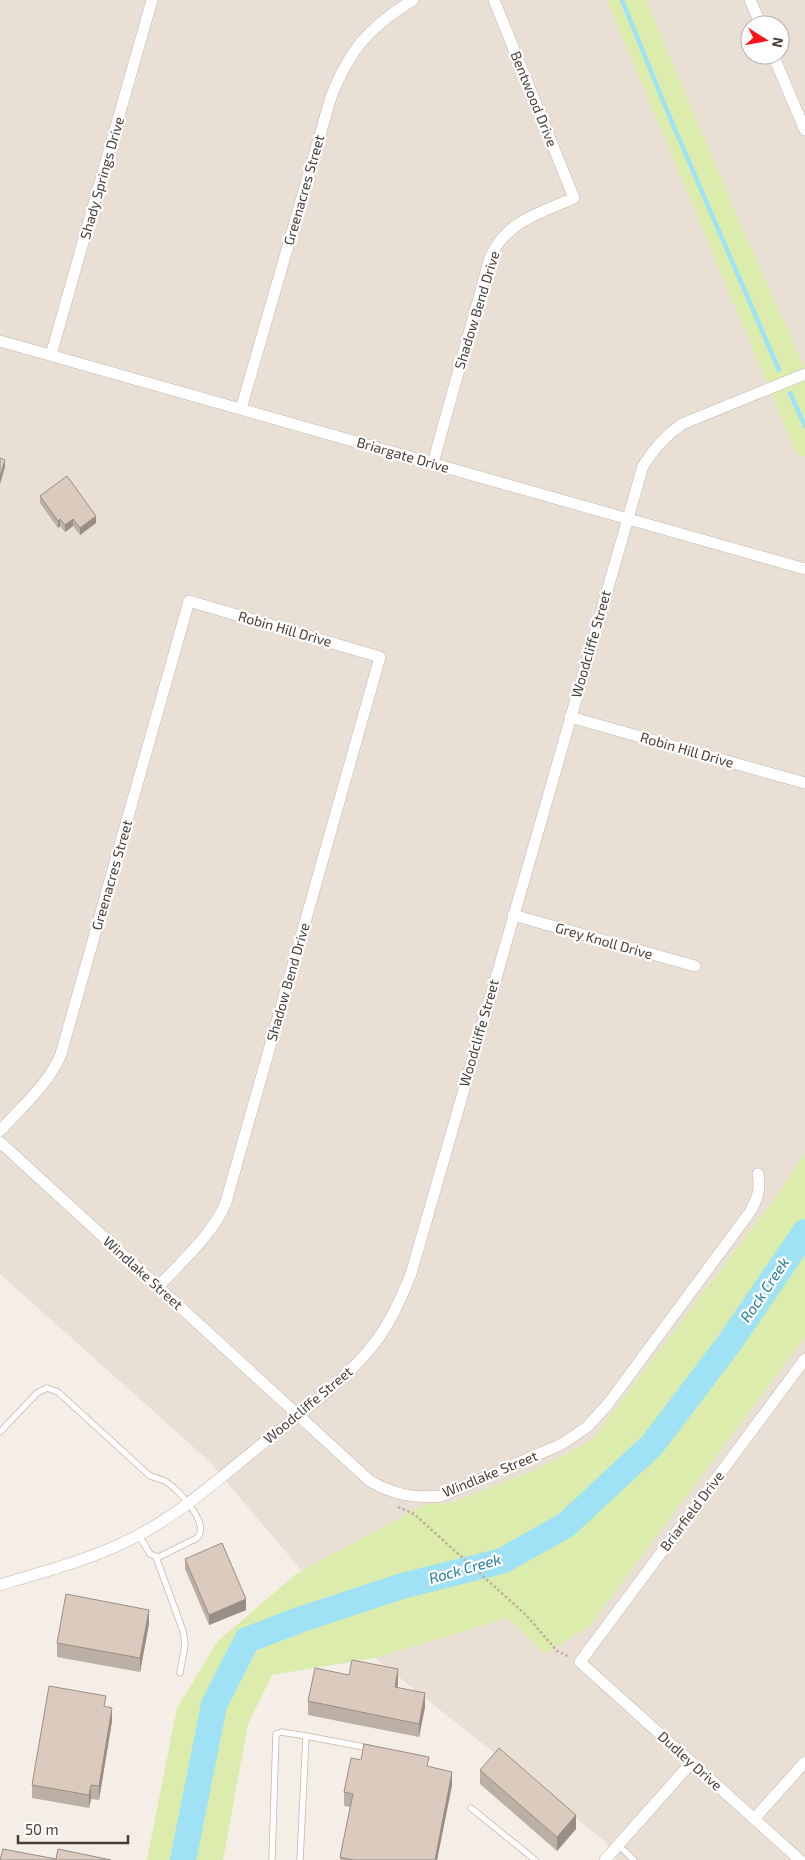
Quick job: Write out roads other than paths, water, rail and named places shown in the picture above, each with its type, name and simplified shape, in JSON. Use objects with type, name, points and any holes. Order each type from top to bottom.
[{"type":"street","name":"Shady Springs Drive","points":[[51,356],[152,0]]},
{"type":"street","name":"Greenacres Street","points":[[241,409],[330,96],[339,76],[357,46],[370,32],[397,10],[413,0]]},
{"type":"street","name":"Bentwood Drive","points":[[494,0],[574,198]]},
{"type":"street","points":[[750,0],[757,15]]},
{"type":"street","points":[[777,65],[805,130]]},
{"type":"street","name":"Shadow Bend Drive","points":[[433,463],[494,248],[503,236],[520,222],[574,198]]},
{"type":"street","name":"Briargate Drive","points":[[0,341],[805,569]]},
{"type":"street","name":"Woodcliffe Street","points":[[0,1585],[97,1554],[160,1524],[340,1380],[370,1350],[385,1328],[403,1295],[411,1274],[643,466],[653,449],[666,435],[698,417],[805,374]]},
{"type":"street","name":"Greenacres Street","points":[[0,1130],[47,1078],[56,1066],[61,1054],[190,601]]},
{"type":"street","name":"Robin Hill Drive","points":[[190,601],[380,657]]},
{"type":"street","name":"Shadow Bend Drive","points":[[158,1287],[222,1215],[380,657]]},
{"type":"street","name":"Robin Hill Drive","points":[[570,717],[805,783]]},
{"type":"street","name":"Grey Knoll Drive","points":[[513,915],[695,966]]},
{"type":"street","name":"Windlake Street","points":[[0,1142],[370,1480],[385,1490],[403,1496],[422,1498],[441,1496],[562,1444],[587,1427],[608,1404],[750,1212],[759,1196],[760,1184],[758,1174]]},
{"type":"street","name":"Briarfield Drive","points":[[580,1662],[805,1359]]},
{"type":"street","name":"Dudley Drive","points":[[580,1662],[800,1860]]},
{"type":"street","points":[[754,1819],[805,1762]]},
{"type":"street","points":[[605,1860],[691,1763]]},
{"type":"lane","points":[[0,1432],[37,1393],[47,1388],[58,1392],[150,1476],[165,1482],[188,1503],[200,1526],[199,1537],[165,1555],[156,1557],[150,1554],[139,1535]]},
{"type":"lane","points":[[156,1557],[184,1631],[185,1644],[180,1673]]},
{"type":"lane","points":[[272,1860],[276,1734],[281,1732],[374,1749]]},
{"type":"lane","points":[[300,1860],[306,1736]]},
{"type":"lane","points":[[471,1808],[535,1860]]},
{"type":"lane","points":[[618,1845],[634,1860]]},
{"type":"waterway","points":[[622,0],[668,113],[779,370]]},
{"type":"waterway","points":[[790,393],[805,426]]},
{"type":"waterway","name":"Rock Creek","points":[[183,1860],[214,1705],[247,1640],[299,1620],[402,1586],[502,1561],[566,1525],[652,1445],[730,1342],[805,1232]]}]
